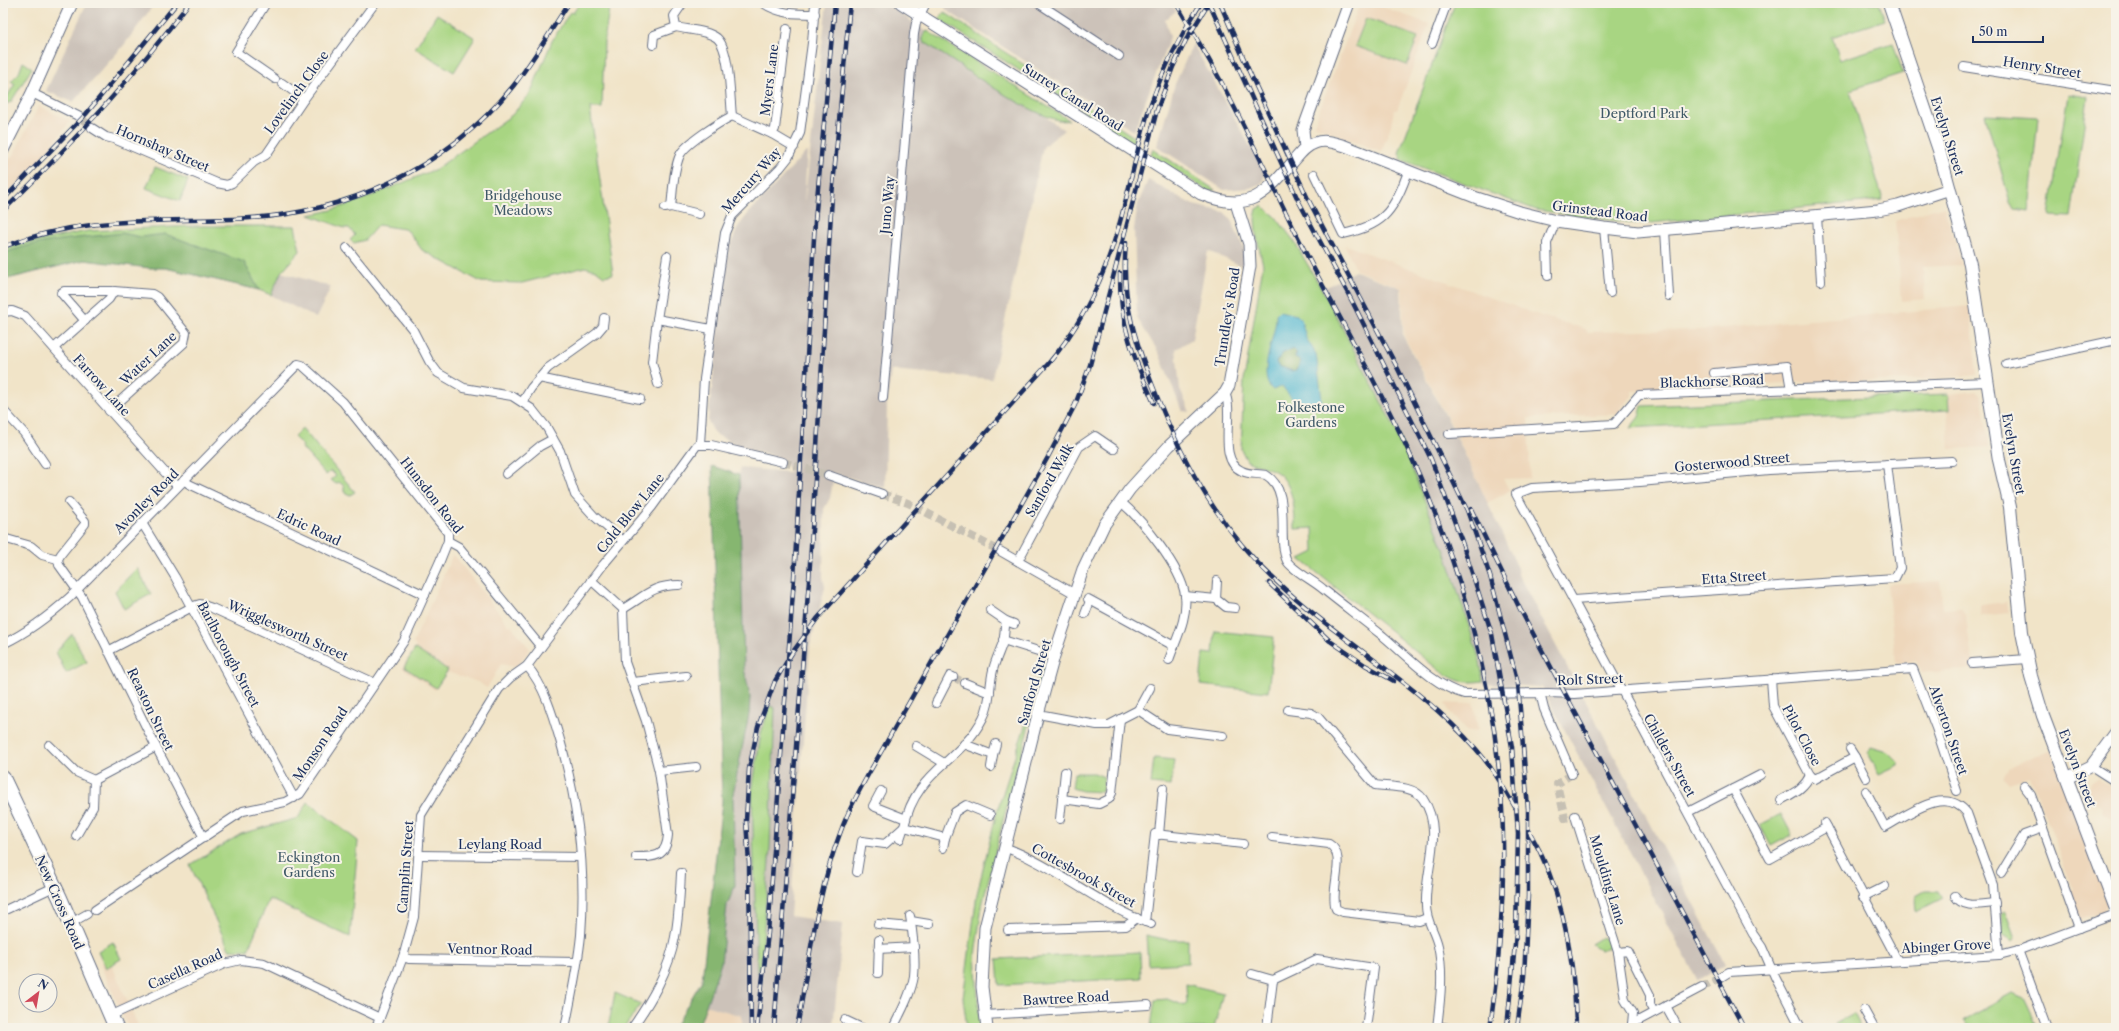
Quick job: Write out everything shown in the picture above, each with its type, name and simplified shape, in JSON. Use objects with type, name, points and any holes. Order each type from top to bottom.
[{"type":"highway","name":"New Cross Road","points":[[3,778],[71,923],[113,1022]]},
{"type":"main road","name":"Evelyn Street","points":[[1889,3],[1950,189],[1970,264],[1999,460],[2010,507],[2022,632],[2027,659],[2043,716],[2116,908]]},
{"type":"street","points":[[3,150],[32,93],[72,3]]},
{"type":"street","points":[[266,3],[236,52],[304,99]]},
{"type":"street","name":"Lovelinch Close","points":[[227,185],[232,183],[254,162],[266,155],[304,99],[375,3]]},
{"type":"street","points":[[676,26],[674,16],[682,3]]},
{"type":"street","points":[[763,3],[772,9],[787,14],[814,14]]},
{"type":"street","name":"Mercury Way","points":[[700,444],[704,379],[725,234],[732,216],[780,168],[794,147],[800,133],[814,3]]},
{"type":"street","name":"Surrey Canal Road","points":[[901,3],[1201,194],[1210,198],[1236,203]]},
{"type":"street","name":"Juno Way","points":[[882,398],[913,45],[916,23],[919,14],[926,3]]},
{"type":"street","points":[[1038,3],[1119,56]]},
{"type":"street","points":[[1236,203],[1246,202],[1263,194],[1271,188],[1305,148],[1303,130],[1349,3]]},
{"type":"street","points":[[1432,44],[1447,3]]},
{"type":"street","points":[[652,45],[654,35],[676,26],[709,34],[717,38],[722,44],[727,65],[732,116],[714,125],[681,154],[677,165],[668,208],[698,214]]},
{"type":"street","name":"Myers Lane","points":[[772,134],[775,129],[787,29]]},
{"type":"street","name":"Henry Street","points":[[1964,67],[2116,91]]},
{"type":"street","points":[[32,93],[80,117]]},
{"type":"street","name":"Myers Lane","points":[[732,116],[772,134],[794,147]]},
{"type":"street","name":"Hornshay Street","points":[[92,128],[106,137],[114,138],[217,183],[227,185]]},
{"type":"street","name":"Grinstead Road","points":[[1305,148],[1315,143],[1327,141],[1345,146],[1477,198],[1520,212],[1556,221],[1638,232],[1885,209],[1950,189]]},
{"type":"street","points":[[1314,174],[1343,234],[1365,229],[1380,220],[1397,200],[1406,176]]},
{"type":"street","name":"Trundley's Road","points":[[1225,393],[1231,380],[1250,266],[1249,244],[1236,203]]},
{"type":"street","points":[[1817,216],[1821,281]]},
{"type":"street","points":[[1548,276],[1547,243],[1556,221]]},
{"type":"street","points":[[1604,228],[1610,293]]},
{"type":"street","points":[[1665,230],[1669,296]]},
{"type":"street","points":[[347,248],[413,330],[428,361],[438,372],[464,388],[501,392],[523,401],[540,418],[565,463],[575,495],[594,516],[623,541]]},
{"type":"street","points":[[658,384],[652,362],[667,256]]},
{"type":"street","name":"Water Lane","points":[[85,321],[61,293],[64,291],[114,291],[146,293],[157,297],[184,328],[187,338],[184,343],[109,411]]},
{"type":"street","points":[[54,348],[109,299],[114,291]]},
{"type":"street","name":"Farrow Lane","points":[[3,312],[12,311],[24,316],[178,486]]},
{"type":"street","points":[[523,401],[548,368],[597,333],[603,326],[604,318]]},
{"type":"street","points":[[657,319],[711,329]]},
{"type":"street","points":[[2006,364],[2116,340]]},
{"type":"street","name":"Avonley Road","points":[[3,644],[23,634],[43,620],[76,590],[298,364]]},
{"type":"street","name":"Hunsdon Road","points":[[298,364],[302,365],[327,386],[343,402],[442,524],[448,533],[448,541],[459,548],[541,647]]},
{"type":"street","points":[[1714,373],[1787,366],[1791,390]]},
{"type":"street","points":[[539,378],[640,399]]},
{"type":"street","name":"Blackhorse Road","points":[[1449,434],[1614,424],[1639,395],[1988,382]]},
{"type":"street","name":"Sanford Street","points":[[987,1028],[982,973],[984,928],[1038,714],[1054,656],[1083,569],[1104,525],[1120,502],[1169,446],[1225,393]]},
{"type":"street","name":"Rolt Street","points":[[1225,393],[1229,402],[1229,455],[1238,469],[1244,472],[1266,474],[1275,484],[1282,506],[1285,553],[1295,569],[1321,587],[1430,676],[1454,691],[1464,694],[1574,694],[1907,669],[1913,669],[1918,678]]},
{"type":"street","points":[[3,410],[24,433],[45,464]]},
{"type":"street","name":"Sanford Walk","points":[[1018,561],[1079,447],[1095,436],[1114,449]]},
{"type":"street","points":[[506,474],[540,446],[553,439]]},
{"type":"street","points":[[700,444],[733,449],[783,462]]},
{"type":"street","name":"Cold Blow Lane","points":[[527,666],[591,580],[665,490],[693,448],[700,444]]},
{"type":"street","name":"Gosterwood Street","points":[[1516,494],[1532,488],[1640,482],[1769,470],[1952,461]]},
{"type":"street","name":"Etta Street","points":[[1574,600],[1895,578],[1900,568],[1887,464]]},
{"type":"street","points":[[828,475],[882,494]]},
{"type":"street","name":"Edric Road","points":[[184,480],[195,487],[425,595]]},
{"type":"street","name":"Childers Street","points":[[1516,494],[1753,934],[1762,947],[1771,969],[1801,1028]]},
{"type":"street","points":[[3,538],[31,546],[42,555],[58,559],[85,524],[85,521],[69,502]]},
{"type":"street","points":[[1120,502],[1138,518],[1174,568],[1185,596],[1180,633],[1168,660]]},
{"type":"street","name":"Barlborough Street","points":[[142,523],[175,577],[190,608],[294,798]]},
{"type":"street","name":"Monson Road","points":[[71,923],[91,912],[243,811],[294,798],[305,789],[404,641],[448,541]]},
{"type":"street","points":[[1000,551],[1075,594]]},
{"type":"street","name":"Reaston Street","points":[[58,559],[59,564],[82,597],[156,747],[204,838]]},
{"type":"street","points":[[591,580],[623,609],[625,662],[646,721],[659,771],[668,835],[667,846],[654,857],[636,857]]},
{"type":"street","points":[[1216,599],[1217,581]]},
{"type":"street","points":[[623,609],[654,588],[666,585],[679,585]]},
{"type":"street","points":[[1185,596],[1216,599],[1226,607],[1235,608]]},
{"type":"street","points":[[1085,614],[1089,600],[1174,646]]},
{"type":"street","name":"Wrigglesworth Street","points":[[190,608],[200,604],[208,606],[375,683]]},
{"type":"street","points":[[108,651],[190,608]]},
{"type":"street","points":[[900,839],[916,794],[931,775],[975,732],[984,716],[990,693],[993,670],[1004,640],[1008,623],[990,610]]},
{"type":"street","points":[[1004,640],[1054,656]]},
{"type":"street","points":[[1972,663],[2027,659]]},
{"type":"street","points":[[527,666],[537,680],[551,712],[570,776],[576,808],[581,857],[582,911],[576,962],[565,1028]]},
{"type":"street","name":"Camplin Street","points":[[376,1028],[403,957],[416,905],[420,824],[424,807],[499,689],[510,678],[527,666]]},
{"type":"street","points":[[633,682],[686,676]]},
{"type":"street","points":[[936,703],[950,676],[953,677]]},
{"type":"street","name":"Alverton Street","points":[[1918,678],[1957,791]]},
{"type":"street","name":"Pilot Close","points":[[1771,679],[1773,706],[1810,775],[1815,779],[1855,757]]},
{"type":"street","points":[[965,684],[990,693]]},
{"type":"street","points":[[1038,714],[1104,726],[1138,710],[1150,688]]},
{"type":"street","points":[[1540,693],[1544,708],[1572,774]]},
{"type":"street","points":[[1138,710],[1167,729],[1223,736]]},
{"type":"street","points":[[1288,710],[1312,713],[1318,717],[1375,785],[1414,791],[1423,797],[1432,819],[1434,832],[1425,905],[1438,946],[1441,995],[1437,1027],[1448,1028]]},
{"type":"street","points":[[1062,800],[1099,804],[1109,799],[1112,792],[1120,719]]},
{"type":"street","points":[[2067,778],[2091,766],[2116,732]]},
{"type":"street","points":[[964,744],[993,755]]},
{"type":"street","points":[[991,767],[996,744]]},
{"type":"street","points":[[49,745],[76,772],[94,780]]},
{"type":"street","points":[[916,746],[944,763]]},
{"type":"street","points":[[94,780],[156,747]]},
{"type":"street","points":[[1850,749],[1866,778]]},
{"type":"street","points":[[2091,766],[2116,782]]},
{"type":"street","points":[[659,771],[696,767]]},
{"type":"street","points":[[1060,819],[1065,772]]},
{"type":"street","points":[[1688,812],[1760,775]]},
{"type":"street","points":[[1781,800],[1807,784],[1810,775]]},
{"type":"street","points":[[76,836],[93,807],[94,780]]},
{"type":"street","points":[[2024,786],[2031,795],[2079,928]]},
{"type":"street","points":[[1163,788],[1159,835],[1243,844]]},
{"type":"street","points":[[1733,790],[1770,859],[1812,836],[1826,825],[1898,961]]},
{"type":"street","points":[[881,791],[873,806],[905,823],[945,838]]},
{"type":"street","points":[[1866,791],[1885,827],[1929,802],[1947,801],[1962,806],[1967,813],[1993,885],[1999,955]]},
{"type":"street","points":[[944,848],[945,838],[955,812],[966,805],[990,815]]},
{"type":"street","name":"Moulding Lane","points":[[1575,816],[1618,952],[1625,1000],[1632,1013],[1632,1026]]},
{"type":"street","points":[[857,872],[862,841],[885,844],[905,823]]},
{"type":"street","points":[[2001,873],[2024,835],[2043,828]]},
{"type":"street","name":"Cottesbrook Street","points":[[1004,847],[1022,854],[1136,918],[1148,923],[1155,834],[1159,835]]},
{"type":"street","points":[[1272,837],[1329,844],[1336,848],[1339,855],[1333,901],[1336,909],[1343,912],[1419,921],[1428,918]]},
{"type":"street","name":"Leylang Road","points":[[419,855],[581,857]]},
{"type":"street","points":[[632,1028],[647,1006],[666,971],[675,937],[682,873]]},
{"type":"street","points":[[1863,897],[1885,886]]},
{"type":"street","points":[[3,912],[54,887]]},
{"type":"street","points":[[1955,896],[1958,902],[1964,905],[1995,903]]},
{"type":"street","name":"Abinger Grove","points":[[1721,977],[1729,972],[1999,955],[2018,950],[2116,914]]},
{"type":"street","points":[[1008,930],[1126,926],[1136,918]]},
{"type":"street","points":[[893,1028],[907,998],[914,976],[914,948],[911,921]]},
{"type":"street","points":[[878,924],[911,921],[929,924]]},
{"type":"street","points":[[878,973],[879,940]]},
{"type":"street","points":[[878,949],[914,948]]},
{"type":"street","points":[[2018,950],[2047,1028]]},
{"type":"street","points":[[1618,952],[1628,951],[1650,995],[1650,1005],[1654,1012]]},
{"type":"street","name":"Ventnor Road","points":[[403,957],[415,959],[576,962]]},
{"type":"street","points":[[1252,974],[1273,980],[1316,958],[1374,968],[1366,1028]]},
{"type":"street","name":"Casella Road","points":[[113,1022],[224,964],[241,960],[264,964],[380,1018]]},
{"type":"street","points":[[1267,1028],[1273,980]]},
{"type":"street","points":[[1632,1026],[1654,1012],[1702,986]]},
{"type":"street","name":"Bawtree Road","points":[[985,1015],[1148,1005]]},
{"type":"street","points":[[1666,1006],[1678,1028]]},
{"type":"street","points":[[1864,1010],[1874,1028]]},
{"type":"street","points":[[849,1024],[862,1028]]},
{"type":"shaded area","points":[[87,3],[155,3],[124,45],[73,102],[46,91]]},
{"type":"shaded area","points":[[827,3],[886,3],[1064,130],[1043,147],[992,379],[891,370],[887,404],[885,488],[832,472],[833,482],[830,498],[824,509],[823,577],[825,587],[810,646],[790,916],[843,924],[833,1028],[742,1028],[742,1016],[705,1005],[721,963],[727,905],[735,886],[733,794],[749,714],[750,696],[744,668],[739,475],[740,468],[790,472],[782,458],[744,448],[715,434],[708,421],[728,252],[738,227],[748,214],[807,151],[804,206]]},
{"type":"shaded area","points":[[944,3],[1171,3],[1176,11],[1165,20],[1170,37],[1134,131],[946,10]]},
{"type":"shaded area","points":[[1360,3],[1372,3],[1429,24],[1397,110],[1394,110],[1391,125],[1381,152],[1314,125]]},
{"type":"shaded area","points":[[1193,44],[1265,173],[1262,183],[1250,188],[1224,190],[1157,146],[1175,84]]},
{"type":"shaded area","points":[[39,106],[70,121],[41,160],[3,197],[3,167],[13,155]]},
{"type":"shaded area","points":[[1148,180],[1193,205],[1224,212],[1230,218],[1244,249],[1244,267],[1208,251],[1192,339],[1176,349],[1180,390],[1190,412],[1182,411],[1159,353],[1137,318],[1134,229],[1138,204]]},
{"type":"shaded area","points":[[1944,206],[1962,265],[1923,267],[1925,299],[1902,301],[1895,221]]},
{"type":"shaded area","points":[[1345,245],[1541,316],[1586,329],[1587,332],[1700,330],[1970,306],[1977,375],[1915,380],[1807,382],[1632,391],[1632,396],[1616,414],[1528,418],[1530,478],[1503,479],[1510,491],[1487,503],[1455,431],[1404,336],[1402,288],[1356,270]]},
{"type":"shaded area","points":[[1355,271],[1401,288],[1403,336],[1454,431],[1515,562],[1519,576],[1725,964],[1698,981],[1542,687],[1484,684],[1481,661],[1446,554],[1400,435],[1323,289]]},
{"type":"shaded area","points":[[281,272],[331,287],[316,318],[271,295]]},
{"type":"shaded area","points":[[1976,391],[1982,397],[1989,447],[1950,449],[1947,410],[1949,409],[1948,394]]},
{"type":"shaded area","points":[[453,554],[509,626],[511,625],[530,649],[516,667],[501,664],[487,688],[478,682],[447,672],[435,690],[402,668],[416,646],[413,643]]},
{"type":"shaded area","points":[[1940,581],[1943,609],[1961,608],[1966,617],[1973,669],[1922,673],[1916,661],[1896,663],[1887,584]]},
{"type":"shaded area","points":[[2007,602],[2009,613],[1980,616],[1980,605]]},
{"type":"shaded area","points":[[1473,702],[1478,730],[1468,732],[1452,715],[1444,703],[1463,704]]},
{"type":"shaded area","points":[[2051,750],[2108,902],[2100,914],[2099,912],[2080,919],[2069,891],[2073,889],[2037,793],[2029,776],[2009,783],[2003,777],[2008,768]]},
{"type":"shaded area","points":[[2097,779],[2116,791],[2116,822],[2102,813],[2103,808],[2088,796],[2089,786]]},
{"type":"shaded area","points":[[110,961],[139,1028],[128,1028],[100,964]]},
{"type":"shaded area","points":[[705,1005],[742,1016],[742,1028],[698,1028]]},
{"type":"green space","name":"Bridgehouse Meadows","points":[[580,3],[610,3],[604,41],[602,108],[590,108],[613,274],[604,276],[596,270],[585,267],[522,283],[481,282],[422,250],[409,232],[404,229],[378,225],[365,240],[354,243],[350,240],[355,235],[349,228],[344,228],[309,215],[332,210],[361,200],[436,169],[512,115],[530,94],[552,41],[570,12],[573,13]]},
{"type":"green space","name":"Deptford Park","points":[[1455,3],[1819,3],[1820,5],[1825,3],[1879,3],[1885,20],[1832,37],[1840,60],[1893,43],[1903,73],[1850,90],[1883,200],[1641,224],[1536,210],[1402,160],[1399,153]]},
{"type":"green space","points":[[944,12],[1134,137],[1133,143],[939,19]]},
{"type":"green space","points":[[437,14],[475,38],[454,72],[415,48]]},
{"type":"green space","points":[[1366,18],[1418,37],[1407,65],[1355,46]]},
{"type":"green space","points":[[927,31],[1069,120],[1057,120],[1040,114],[996,90],[923,41],[923,36]]},
{"type":"green space","points":[[23,62],[32,68],[11,102],[3,105],[3,99],[5,100],[15,84],[11,81],[19,73]]},
{"type":"green space","points":[[2068,94],[2088,97],[2071,217],[2049,216]]},
{"type":"green space","points":[[1985,114],[2038,117],[2029,211],[2014,209],[2010,202]]},
{"type":"green space","points":[[1153,149],[1215,190],[1208,191],[1151,155]]},
{"type":"green space","points":[[155,167],[188,180],[180,201],[146,188]]},
{"type":"green space","name":"Folkestone Gardens","points":[[1262,206],[1275,216],[1294,241],[1324,293],[1399,436],[1446,554],[1480,661],[1483,681],[1460,681],[1440,671],[1300,559],[1314,552],[1313,528],[1295,529],[1293,503],[1288,486],[1284,479],[1278,473],[1270,469],[1247,461],[1241,449],[1244,380],[1263,265],[1256,234],[1255,218],[1257,209]]},
{"type":"green space","points":[[194,226],[295,226],[300,251],[281,272],[271,295],[259,290],[166,268],[84,260],[3,280],[3,252],[16,245],[88,231]]},
{"type":"green space","points":[[122,233],[141,237],[165,234],[244,262],[259,290],[166,268],[149,268],[84,260],[3,280],[3,254],[28,246],[61,240]]},
{"type":"green space","points":[[1291,349],[1296,351],[1295,358],[1300,359],[1301,361],[1297,369],[1294,371],[1278,366],[1276,363],[1282,354]]},
{"type":"green space","points":[[1948,394],[1949,410],[1630,428],[1639,417],[1642,406]]},
{"type":"green space","points":[[302,428],[355,492],[350,495],[344,492],[344,486],[339,482],[336,484],[331,480],[336,476],[331,471],[326,475],[302,448],[303,446],[294,437]]},
{"type":"green space","points":[[712,466],[739,475],[744,668],[750,696],[749,714],[733,794],[735,886],[727,905],[721,963],[698,1028],[674,1028],[702,980],[722,801]]},
{"type":"green space","points":[[137,568],[151,594],[124,609],[115,591]]},
{"type":"green space","points":[[1215,631],[1274,637],[1268,692],[1200,685],[1203,653],[1213,654]]},
{"type":"green space","points":[[72,634],[87,662],[66,673],[56,652]]},
{"type":"green space","points":[[415,649],[448,670],[436,688],[404,667]]},
{"type":"green space","points":[[1038,656],[1046,660],[1046,664],[1003,821],[982,906],[975,955],[980,1028],[967,1028],[963,998],[977,894],[997,811],[1026,723],[1042,660],[1038,658]]},
{"type":"green space","points":[[770,706],[775,708],[770,847],[761,967],[757,974],[752,792],[761,733]]},
{"type":"green space","points":[[1871,747],[1888,752],[1898,762],[1898,765],[1879,774],[1868,753]]},
{"type":"green space","points":[[1154,758],[1174,760],[1171,786],[1151,784]]},
{"type":"green space","points":[[1074,773],[1094,773],[1104,777],[1102,792],[1082,791],[1072,788]]},
{"type":"green space","name":"Eckington Gardens","points":[[308,802],[358,841],[350,937],[269,899],[248,950],[229,949],[190,865],[241,834],[298,818]]},
{"type":"green space","points":[[1781,814],[1792,835],[1771,846],[1760,825]]},
{"type":"green space","points":[[1925,891],[1939,891],[1943,898],[1917,911],[1916,896]]},
{"type":"green space","points":[[2005,911],[2015,938],[2013,941],[2002,934],[2001,913]]},
{"type":"green space","points":[[1146,935],[1168,940],[1188,940],[1188,963],[1148,965]]},
{"type":"green space","points":[[1602,937],[1613,946],[1600,950],[1591,944]]},
{"type":"green space","points":[[113,942],[121,959],[106,968],[98,951]]},
{"type":"green space","points":[[1140,952],[1141,978],[999,985],[997,959]]},
{"type":"green space","points":[[1186,984],[1223,993],[1214,1028],[1165,1028],[1151,1026],[1155,1000],[1168,999],[1185,1006],[1187,1003]]},
{"type":"green space","points":[[615,993],[641,1004],[624,1028],[608,1028]]},
{"type":"green space","points":[[2012,993],[2024,998],[2038,1028],[1969,1028],[1964,1019]]},
{"type":"green space","points":[[1854,1013],[1862,1028],[1838,1028],[1835,1023]]},
{"type":"water","points":[[1279,311],[1297,315],[1301,319],[1306,338],[1316,354],[1322,400],[1318,408],[1311,408],[1294,401],[1282,386],[1273,390],[1268,384],[1266,375],[1268,354],[1276,322],[1276,314]],"holes":[[[1293,349],[1297,353],[1295,358],[1301,361],[1297,370],[1292,371],[1278,366],[1276,362],[1283,353]]]},
{"type":"tunnel","points":[[80,117],[92,128]]},
{"type":"tunnel","points":[[783,462],[828,475]]},
{"type":"tunnel","points":[[882,494],[908,503],[1000,551]]},
{"type":"tunnel","points":[[953,677],[965,683]]},
{"type":"tunnel","points":[[1572,774],[1557,784],[1565,818],[1575,816]]},
{"type":"tunnel","points":[[1702,987],[1721,977]]},
{"type":"railway","points":[[3,200],[86,114],[177,3]]},
{"type":"railway","points":[[3,211],[100,111],[146,58],[189,3]]},
{"type":"railway","points":[[3,247],[32,237],[88,225],[116,222],[233,219],[274,216],[313,209],[352,198],[388,183],[424,164],[456,142],[487,115],[514,85],[569,3]]},
{"type":"railway","points":[[757,1028],[768,933],[794,578],[815,221],[835,3]]},
{"type":"railway","points":[[774,1028],[809,580],[832,196],[850,3]]},
{"type":"railway","points":[[1176,3],[1224,87],[1313,267],[1390,412],[1439,522],[1455,569],[1481,663],[1491,711],[1498,760],[1502,808],[1503,891],[1497,974],[1490,1028]]},
{"type":"railway","points":[[751,1028],[749,863],[746,821],[749,769],[758,727],[775,681],[792,653],[817,619],[1048,364],[1059,351],[1086,309],[1100,279],[1118,230],[1140,141],[1155,92],[1172,53],[1201,3]]},
{"type":"railway","points":[[1209,3],[1298,200],[1353,303],[1431,459],[1461,539],[1492,634],[1512,747],[1518,834],[1516,933],[1507,1028]]},
{"type":"railway","points":[[797,1028],[820,902],[833,852],[845,821],[865,780],[1048,457],[1075,405],[1090,365],[1157,110],[1173,67],[1186,40],[1209,3]]},
{"type":"railway","points":[[1220,3],[1249,71],[1308,199],[1398,369],[1467,510],[1490,576],[1518,684],[1528,809],[1528,896],[1524,977],[1517,1028]]},
{"type":"railway","points":[[1126,243],[1125,264],[1128,304],[1143,361],[1169,425],[1193,473],[1222,519],[1238,541],[1256,561],[1300,603],[1404,683],[1453,725],[1487,763],[1516,809]]},
{"type":"railway","points":[[1120,273],[1122,308],[1129,340],[1140,371],[1154,403]]},
{"type":"railway","points":[[1471,509],[1520,609],[1744,1028]]},
{"type":"railway","points":[[1269,583],[1330,641],[1365,665],[1394,681]]},
{"type":"railway","points":[[1529,831],[1541,853],[1551,877],[1565,926],[1573,978],[1576,1028]]}]
